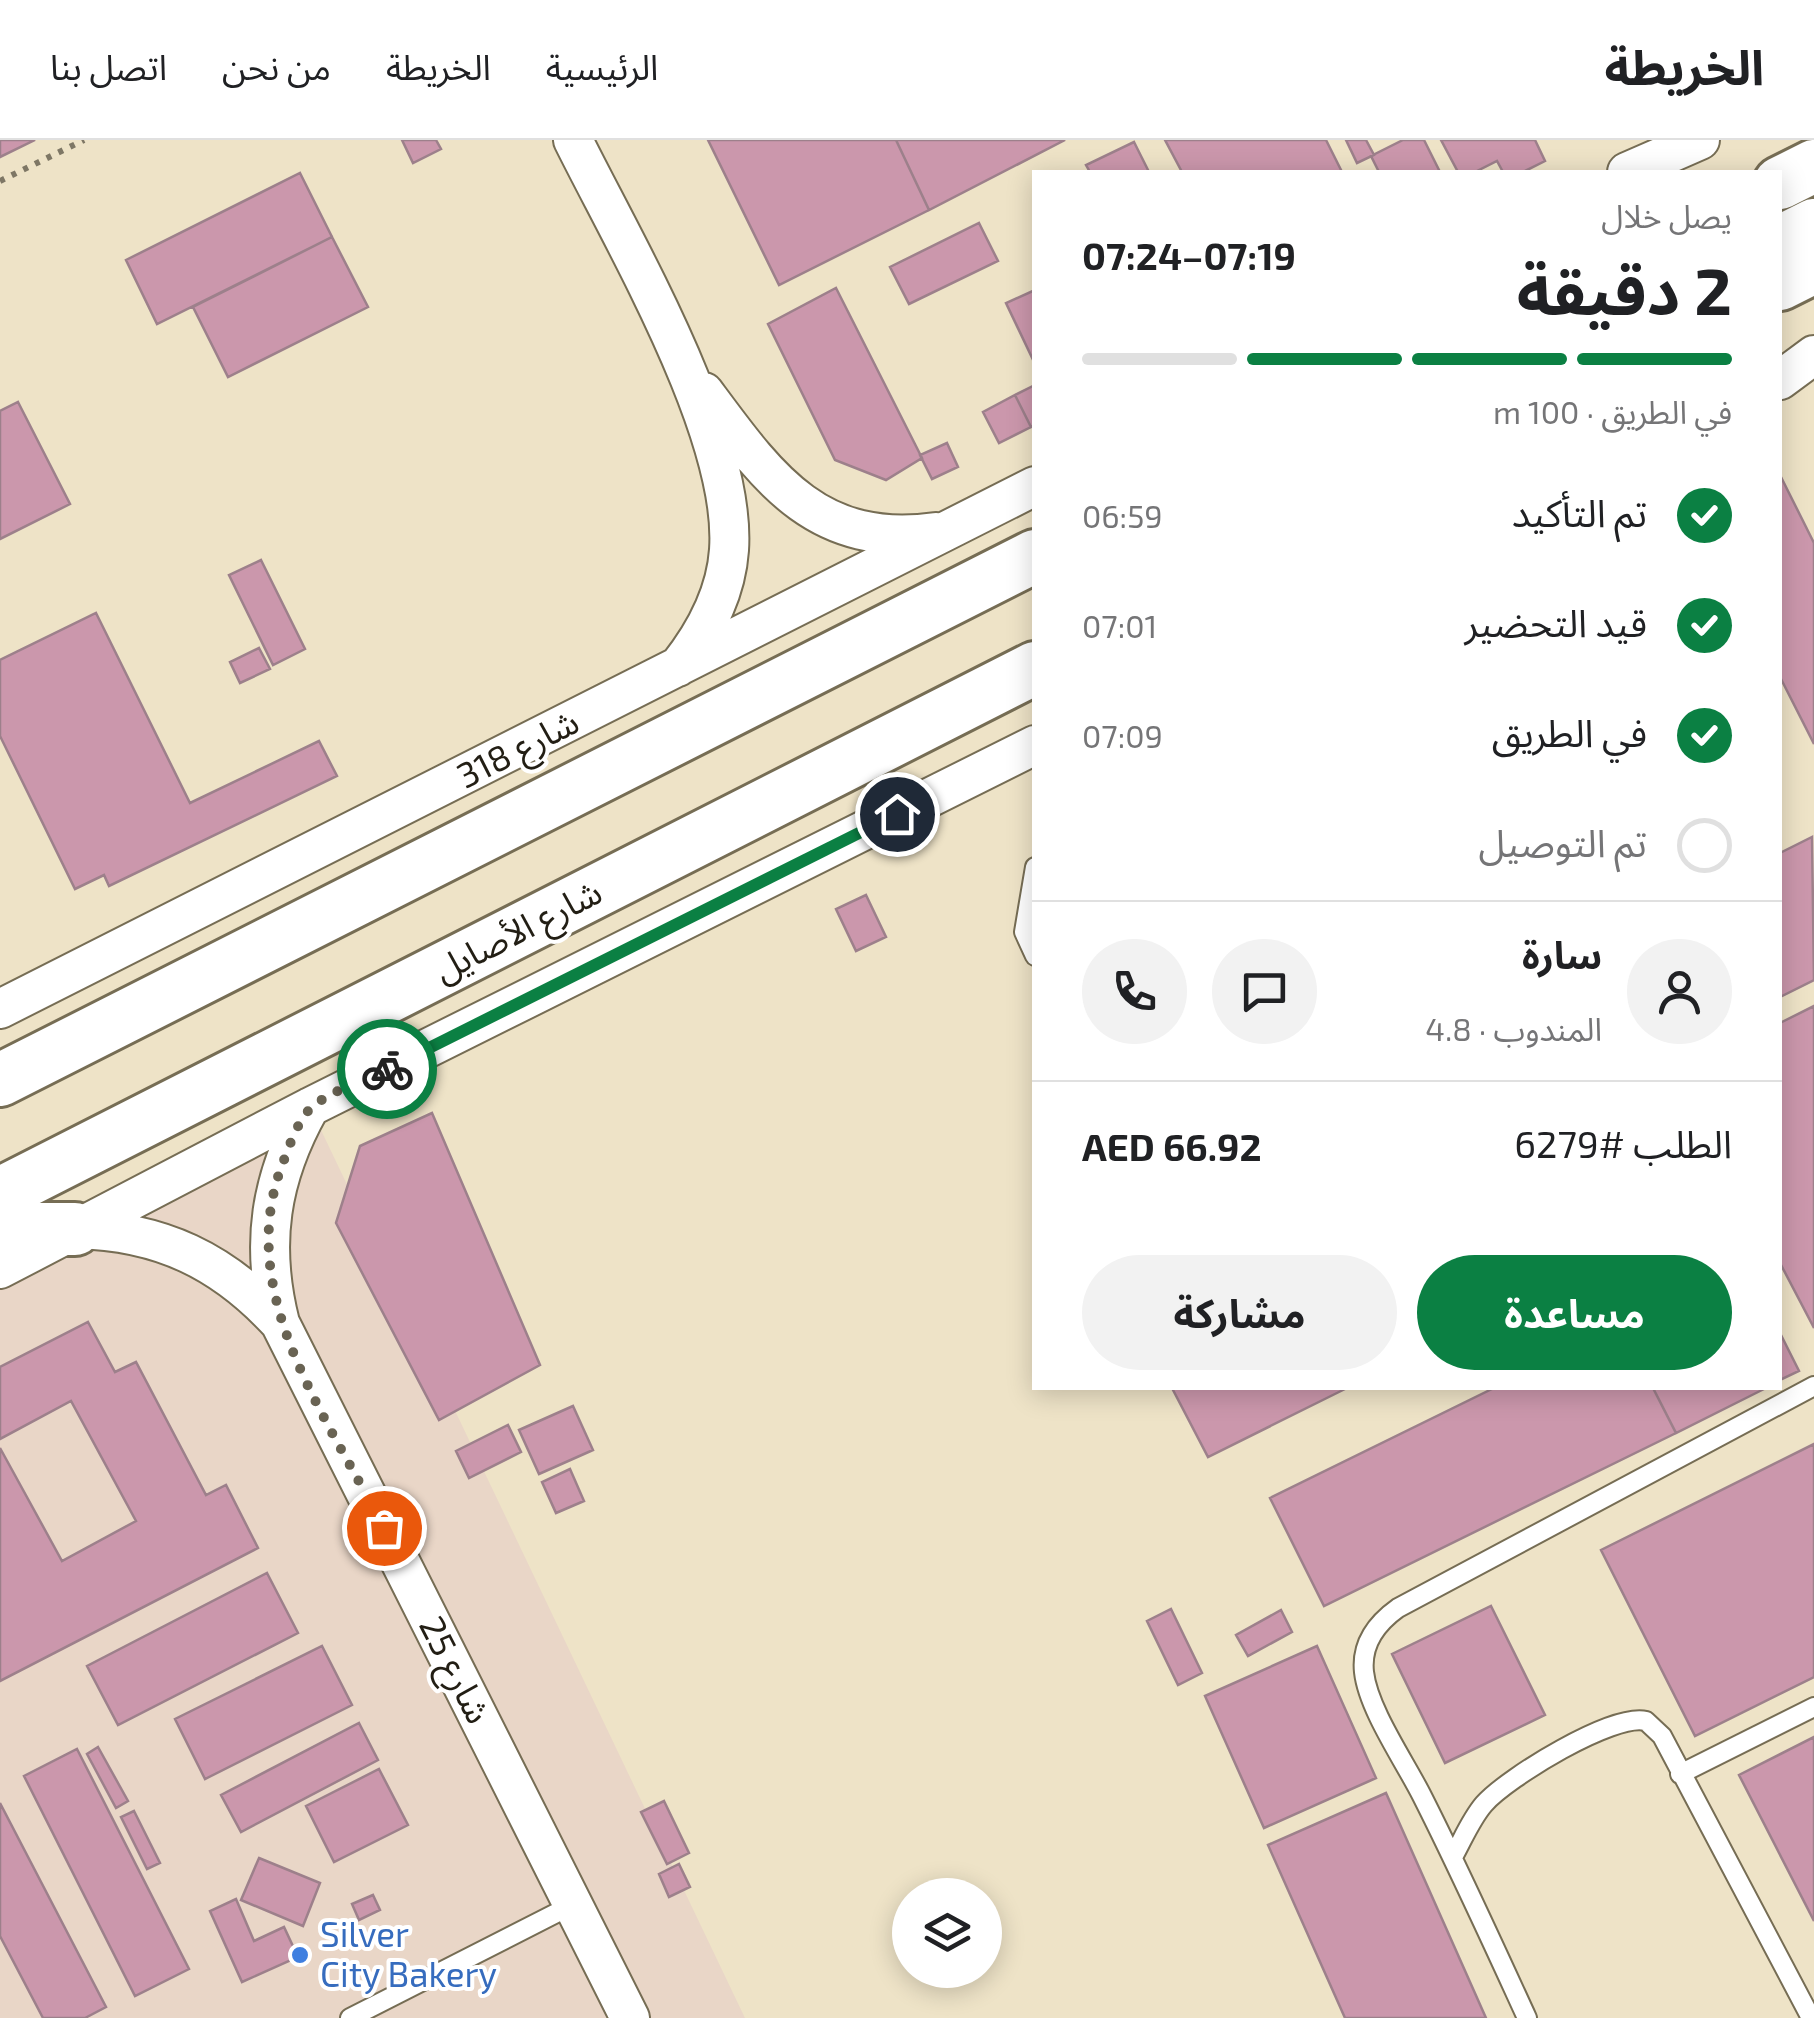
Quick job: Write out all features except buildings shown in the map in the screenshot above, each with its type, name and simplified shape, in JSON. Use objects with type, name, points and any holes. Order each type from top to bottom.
[{"type":"main road","points":[[1782,182],[1814,166]]},
{"type":"main road","points":[[1782,241],[1814,225]]},
{"type":"main road","points":[[1782,283],[1814,267]]},
{"type":"main road","points":[[0,1080],[1032,558]]},
{"type":"main road","name":"شارع الأصايل","points":[[0,1194],[1032,670]]},
{"type":"main road","points":[[0,1229],[75,1229]]},
{"type":"street","points":[[573,140],[682,362],[725,487],[729,553],[712,616],[674,671]]},
{"type":"street","points":[[1632,170],[1700,140]]},
{"type":"street","points":[[1782,379],[1814,355]]},
{"type":"street","points":[[682,362],[766,474],[797,501],[833,521],[872,532],[914,535],[954,529]]},
{"type":"street","name":"شارع 318","points":[[0,1009],[1032,488]]},
{"type":"street","points":[[0,1268],[1032,747]]},
{"type":"street","name":"شارع 25","points":[[310,1108],[282,1165],[268,1228],[268,1260],[280,1323],[630,2018]]},
{"type":"street","name":"شارع 25","points":[[75,1229],[114,1230],[189,1251],[223,1270],[280,1323]]},
{"type":"lane","points":[[1032,885],[1024,932],[1032,949]]},
{"type":"lane","points":[[1527,2018],[1454,1858],[1369,1692],[1364,1660],[1374,1630],[1398,1608],[1814,1386]]},
{"type":"lane","points":[[1680,1774],[1814,1706]]},
{"type":"lane","points":[[1454,1858],[1474,1818],[1507,1783],[1624,1720],[1635,1718],[1655,1727],[1810,2018]]},
{"type":"lane","points":[[350,2018],[574,1904]]},
{"type":"path","points":[[0,181],[84,140]]},
{"type":"shaded area","points":[[310,1107],[745,2018],[0,2018],[0,1266]]},
{"type":"way so far","points":[[384,1528],[280,1323],[272,1292],[268,1228],[282,1165],[310,1108],[387,1069]]},
{"type":"place","name":"Silver City Bakery","points":[[300,1955]]},
{"type":"route","points":[[387,1069],[897,814]]}]
